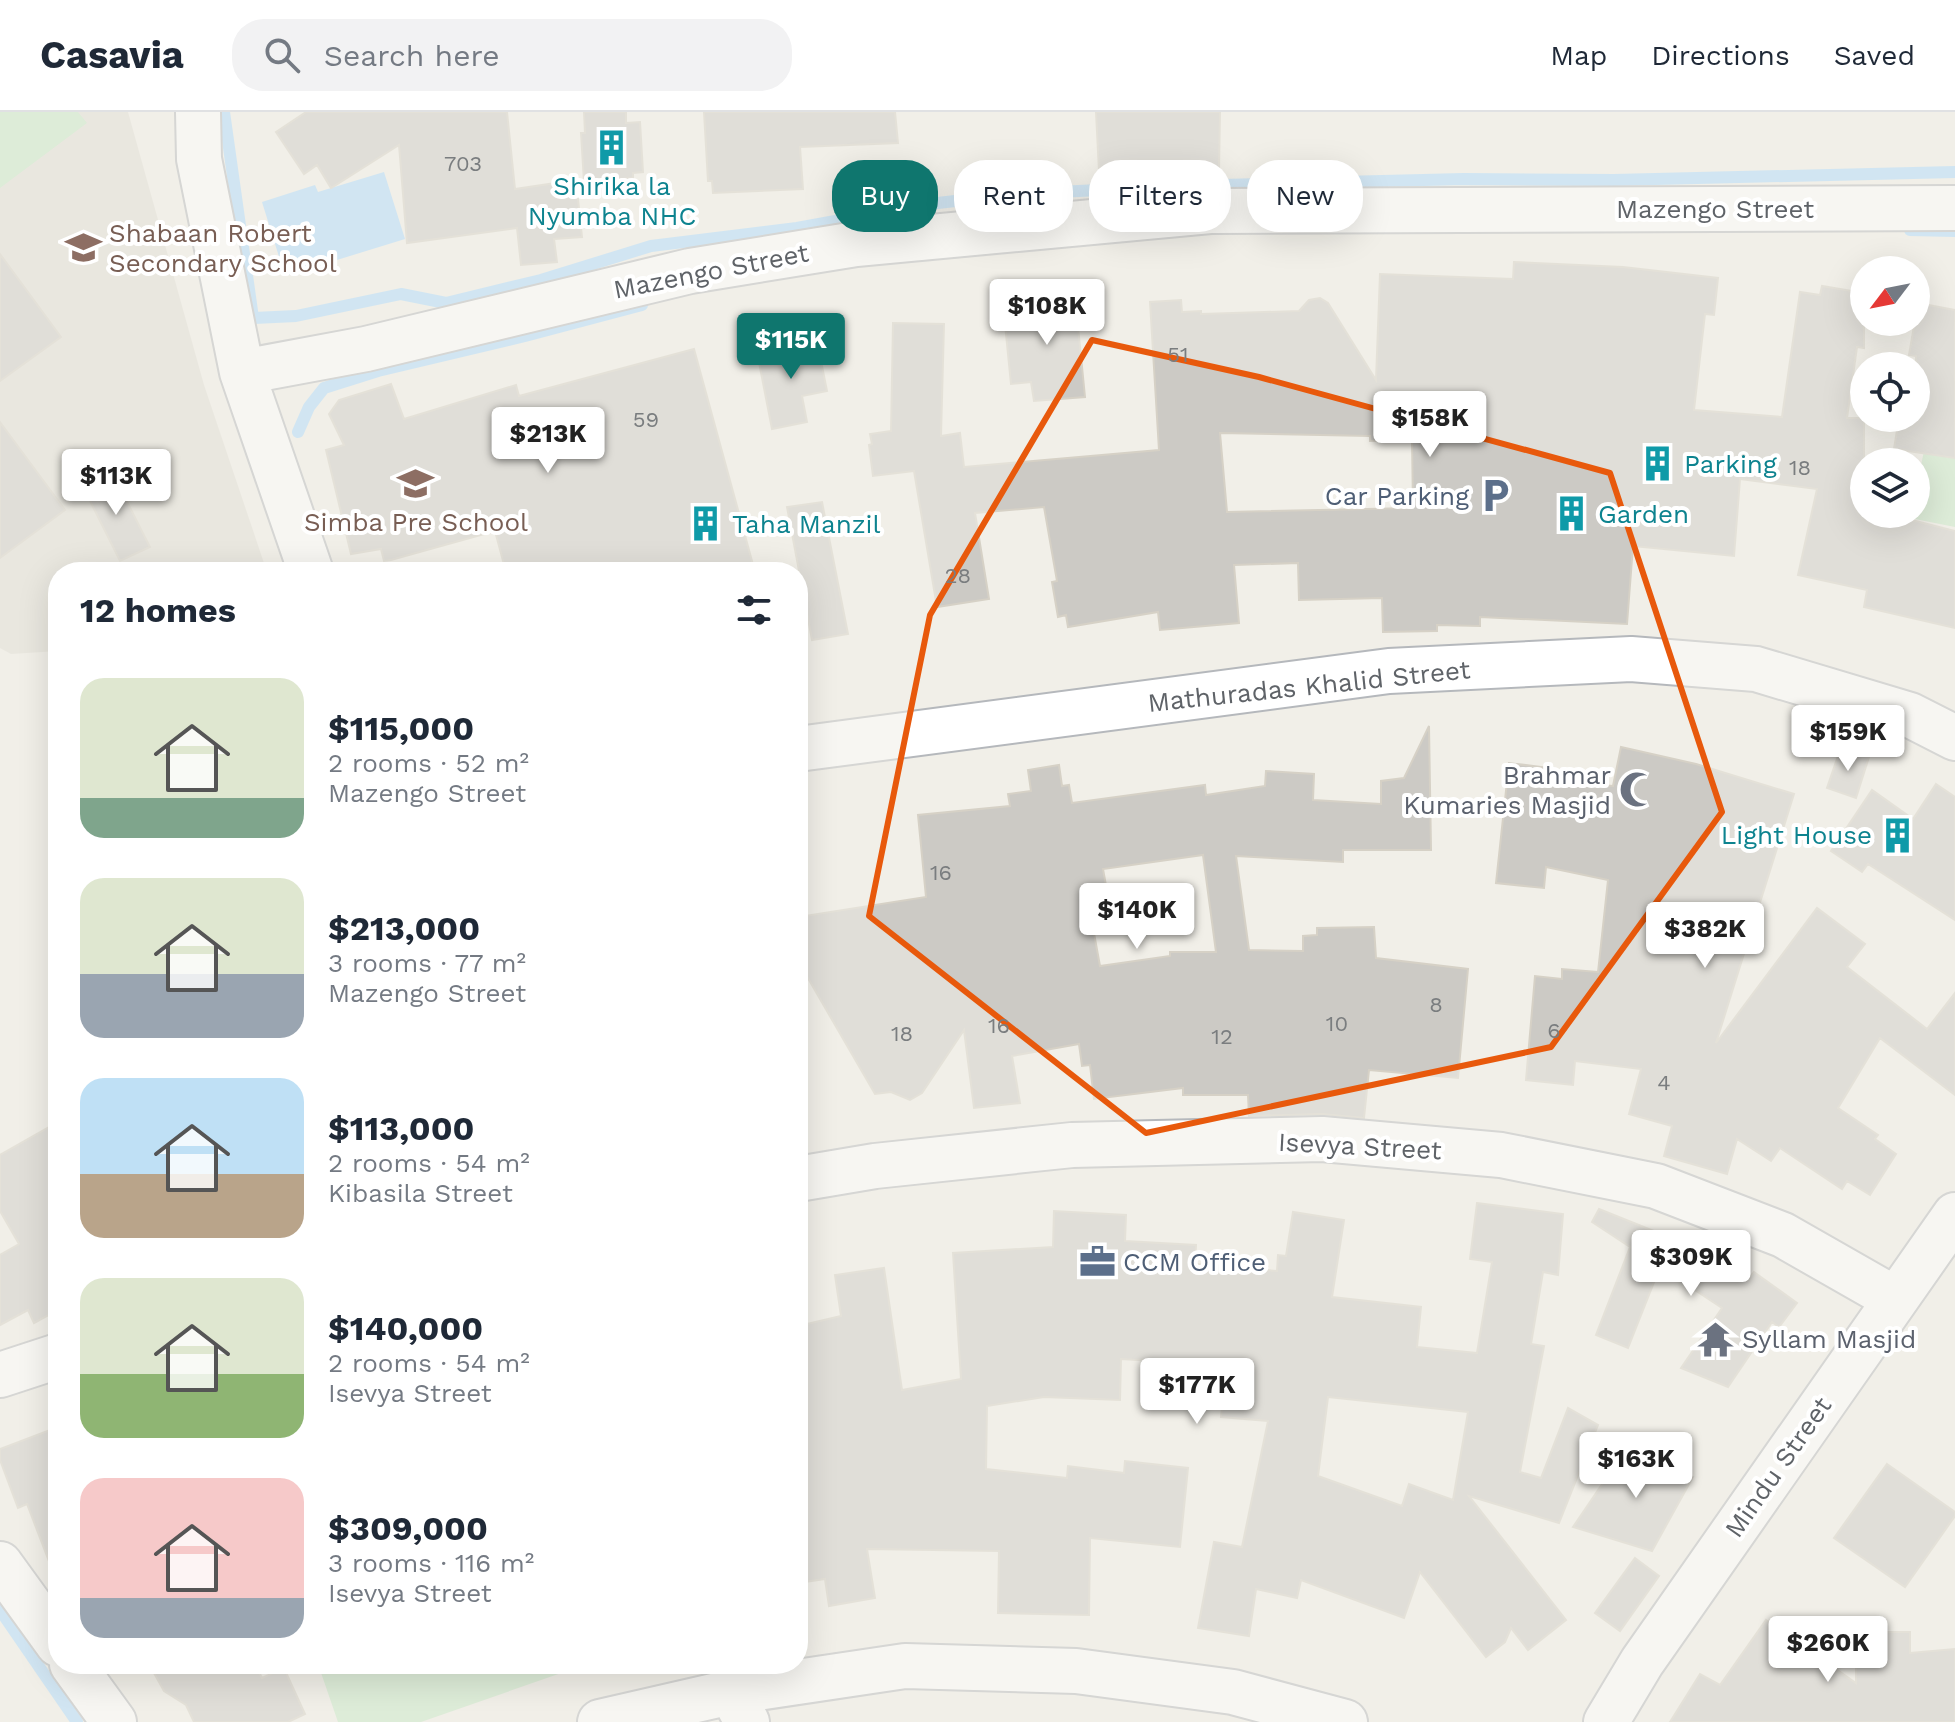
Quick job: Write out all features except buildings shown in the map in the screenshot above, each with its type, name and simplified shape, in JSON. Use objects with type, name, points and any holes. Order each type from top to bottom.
[{"type":"street","points":[[198,112],[199,159],[242,372],[308,562]]},
{"type":"street","name":"Mazengo Street","points":[[242,372],[366,349],[690,271],[856,244],[1210,211],[1955,208]]},
{"type":"street","name":"Mathuradas Khalid Street","points":[[808,748],[1389,671],[1631,659],[1756,669],[1910,715],[1955,738]]},
{"type":"street","name":"Isevya Street","points":[[808,1177],[875,1166],[1072,1145],[1322,1139],[1501,1155],[1656,1186],[1783,1235],[1895,1299]]},
{"type":"street","name":"Mindu Street","points":[[1606,1722],[1642,1662],[1955,1215]]},
{"type":"street","points":[[0,1375],[48,1359]]},
{"type":"street","points":[[0,1564],[48,1630]]},
{"type":"street","points":[[600,1722],[739,1707],[905,1666],[1076,1671],[1233,1692],[1345,1722]]},
{"type":"street","points":[[79,1674],[114,1722]]},
{"type":"highlighted area","points":[[1092,340],[1259,377],[1610,473],[1722,812],[1551,1047],[1146,1133],[869,916],[930,615]]},
{"type":"shaded area","name":"Shabaan Robert Secondary School","points":[[0,112],[128,112],[204,385],[264,562],[48,562],[48,652],[11,654],[0,648]]},
{"type":"green space","points":[[0,112],[78,112],[87,123],[0,188]]},
{"type":"green space","points":[[1930,452],[1955,457],[1955,527],[1930,522]]},
{"type":"green space","points":[[321,1674],[558,1674],[421,1722],[338,1722]]},
{"type":"water","points":[[384,172],[405,239],[285,276],[262,202],[315,185],[318,192]]},
{"type":"waterway","points":[[224,112],[253,318],[296,316],[401,294],[446,303],[541,280],[651,246],[797,228],[929,204],[1016,194],[1182,186],[1464,179],[1614,180],[1955,172]]},
{"type":"waterway","points":[[1910,230],[1955,231]]},
{"type":"waterway","points":[[298,432],[309,407],[324,388],[378,371],[642,305]]},
{"type":"waterway","points":[[0,1610],[77,1722]]},
{"type":"place","name":"Shirika la Nyumba NHC","points":[[612,147]]},
{"type":"place","name":"Shabaan Robert Secondary School","points":[[83,248]]},
{"type":"place","name":"Parking","points":[[1658,464]]},
{"type":"place","name":"Simba Pre School","points":[[416,483]]},
{"type":"place","name":"Car Parking","points":[[1495,496]]},
{"type":"place","name":"Garden","points":[[1572,514]]},
{"type":"place","name":"Taha Manzil","points":[[706,524]]},
{"type":"place","name":"Brahmar Kumaries Masjid","points":[[1637,790]]},
{"type":"place","name":"Light House","points":[[1898,835]]},
{"type":"place","name":"CCM Office","points":[[1097,1262]]},
{"type":"place","name":"Syllam Masjid","points":[[1716,1339]]}]
